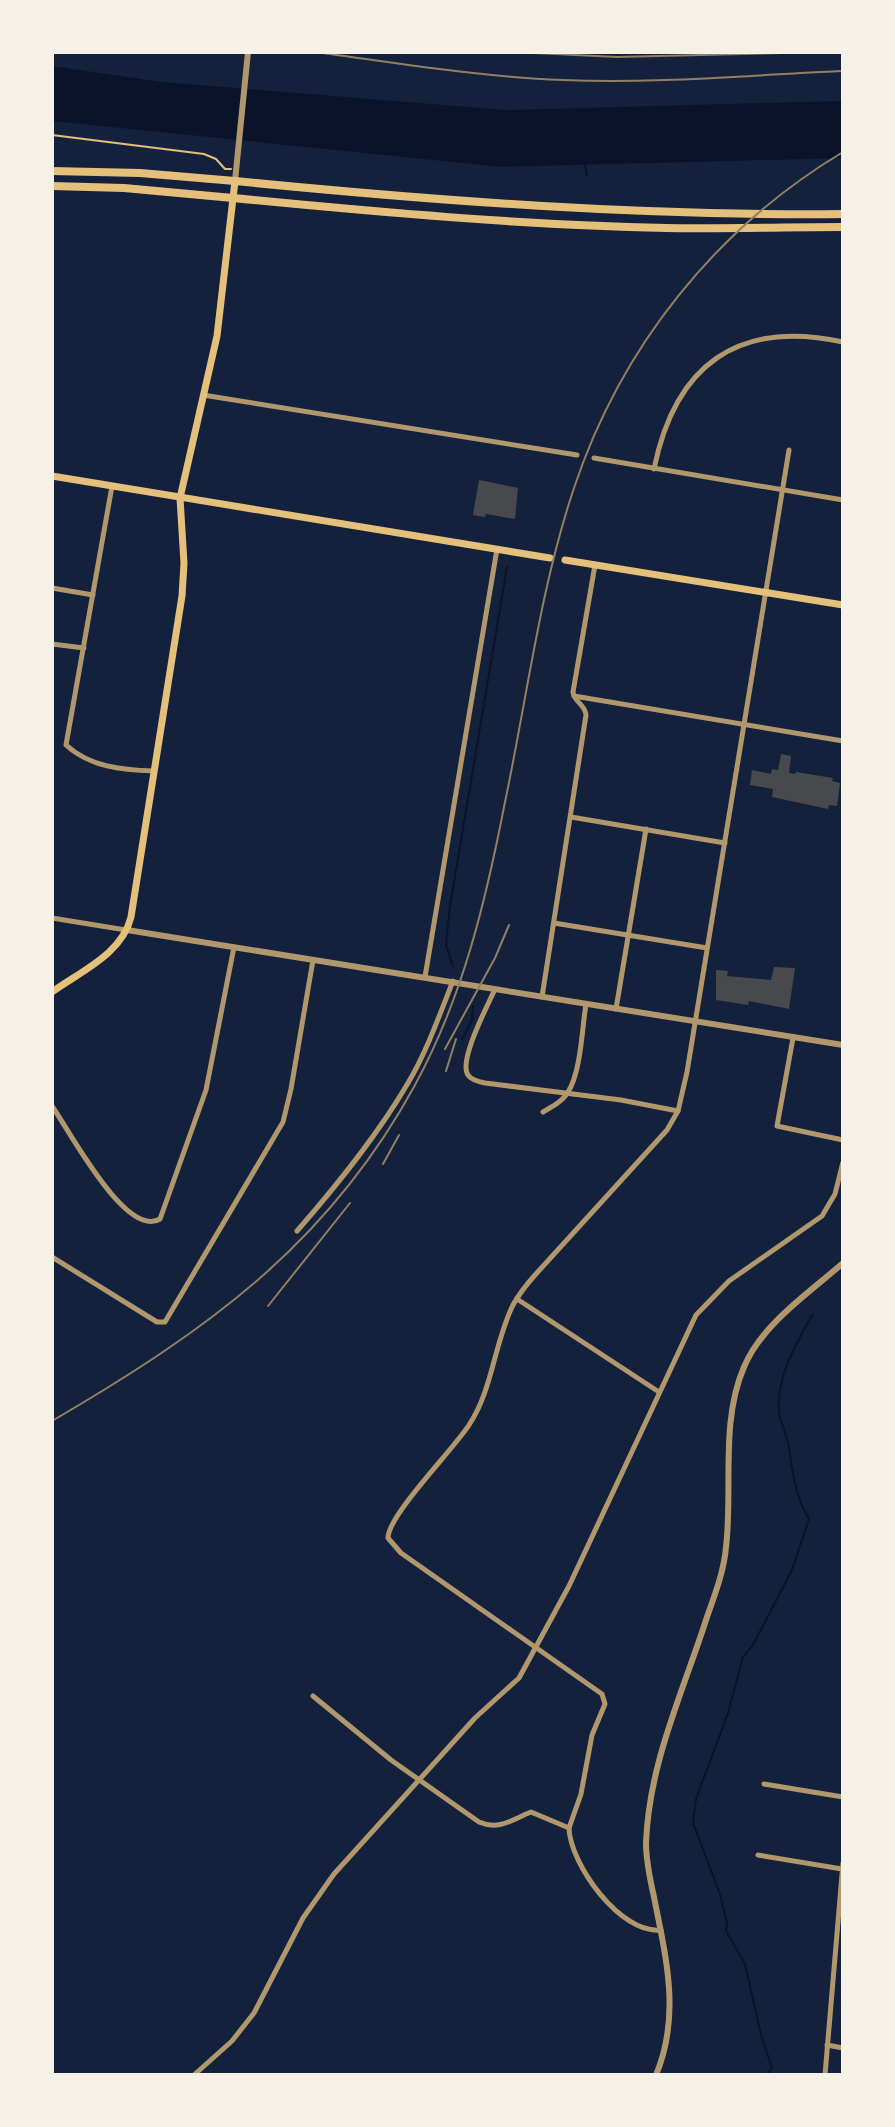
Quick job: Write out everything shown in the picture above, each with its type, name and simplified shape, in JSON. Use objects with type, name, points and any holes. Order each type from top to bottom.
[{"type":"highway","points":[[52,171],[140,173],[423,199],[554,207],[843,214]]},
{"type":"highway","points":[[52,186],[124,188],[388,213],[598,226],[707,229],[843,227]]},
{"type":"main road","points":[[52,992],[112,950],[127,930],[183,586],[180,498],[217,336],[235,181]]},
{"type":"main road","points":[[52,476],[550,558]]},
{"type":"main road","points":[[565,560],[843,605]]},
{"type":"street","points":[[235,181],[247,56]]},
{"type":"street","points":[[654,469],[662,433],[678,399],[701,371],[733,349],[756,340],[793,335],[843,342]]},
{"type":"street","points":[[202,395],[577,455]]},
{"type":"street","points":[[661,1930],[649,1930],[636,1924],[597,1891],[578,1862],[569,1828],[581,1794],[592,1735],[604,1710],[605,1699],[597,1689],[412,1561],[388,1538],[389,1528],[398,1513],[443,1460],[474,1416],[517,1299],[535,1275],[667,1130],[678,1111],[789,450]]},
{"type":"street","points":[[594,458],[843,500]]},
{"type":"street","points":[[112,486],[65,740],[67,746],[98,764],[121,770],[154,771]]},
{"type":"street","points":[[425,977],[497,549]]},
{"type":"street","points":[[574,696],[595,565]]},
{"type":"street","points":[[52,588],[93,595]]},
{"type":"street","points":[[52,644],[84,648]]},
{"type":"street","points":[[574,696],[843,741]]},
{"type":"street","points":[[542,997],[586,715],[574,696]]},
{"type":"street","points":[[571,817],[725,843]]},
{"type":"street","points":[[616,1009],[646,829]]},
{"type":"street","points":[[52,918],[843,1045]]},
{"type":"street","points":[[554,923],[707,948]]},
{"type":"street","points":[[52,1106],[129,1214],[151,1223],[158,1221],[163,1215],[206,1090],[234,947]]},
{"type":"street","points":[[52,1257],[163,1323],[176,1306],[283,1122],[313,960]]},
{"type":"street","points":[[297,1231],[344,1174],[408,1083],[453,981]]},
{"type":"street","points":[[495,989],[469,1050],[466,1068],[469,1076],[485,1083],[678,1111]]},
{"type":"street","points":[[543,1112],[568,1093],[574,1079],[586,1004]]},
{"type":"street","points":[[793,1038],[777,1126],[843,1140]]},
{"type":"street","points":[[194,2075],[248,2022],[313,1901],[334,1874],[475,1718],[513,1685],[537,1648],[569,1586],[690,1326],[705,1303],[729,1281],[822,1216],[835,1194],[843,1162]]},
{"type":"street","points":[[656,2075],[668,2038],[671,2008],[668,1967],[647,1861],[649,1809],[660,1753],[701,1637],[726,1550],[731,1428],[740,1378],[752,1351],[766,1333],[843,1263]]},
{"type":"street","points":[[517,1299],[659,1392]]},
{"type":"street","points":[[313,1696],[367,1741],[487,1826],[499,1826],[531,1812],[569,1828]]},
{"type":"street","points":[[764,1784],[843,1797]]},
{"type":"street","points":[[758,1855],[843,1869]]},
{"type":"street","points":[[825,2075],[843,1863]]},
{"type":"street","points":[[834,1960],[843,1961]]},
{"type":"street","points":[[827,2045],[843,2048]]},
{"type":"path","points":[[52,135],[204,154],[216,159],[225,169]]},
{"type":"water","points":[[52,66],[162,82],[505,110],[843,101],[843,158],[502,167],[52,121]]},
{"type":"building","points":[[479,480],[518,488],[515,519],[473,515]]},
{"type":"building","points":[[781,754],[791,756],[789,773],[833,778],[832,781],[840,783],[837,806],[829,805],[828,809],[772,797],[773,789],[750,785],[752,770],[771,774],[772,769],[778,770]]},
{"type":"building","points":[[774,967],[795,968],[789,1009],[749,1001],[748,1005],[716,1000],[716,970],[728,971],[727,976],[771,980]]},
{"type":"waterway","points":[[585,165],[587,176]]},
{"type":"waterway","points":[[453,966],[446,945],[450,906],[507,567]]},
{"type":"waterway","points":[[462,1039],[472,1020],[473,1006]]},
{"type":"waterway","points":[[767,2075],[772,2068],[745,1964],[726,1931],[720,1894],[693,1823],[696,1799],[728,1713],[743,1657],[753,1645],[792,1570],[809,1519],[795,1485],[779,1405],[783,1377],[813,1314]]},
{"type":"railway","points":[[315,52],[470,73],[563,80],[668,80],[843,71]]},
{"type":"railway","points":[[513,52],[617,57],[820,52]]},
{"type":"railway","points":[[52,1421],[161,1353],[259,1279],[303,1238],[381,1142],[432,1052],[471,947],[498,839],[552,565],[574,488],[594,436],[646,340],[678,296],[714,255],[754,217],[797,182],[843,152]]},
{"type":"railway","points":[[445,1049],[495,958],[509,925]]},
{"type":"railway","points":[[446,1071],[456,1039]]},
{"type":"railway","points":[[383,1164],[399,1135]]},
{"type":"railway","points":[[268,1306],[350,1203]]}]
